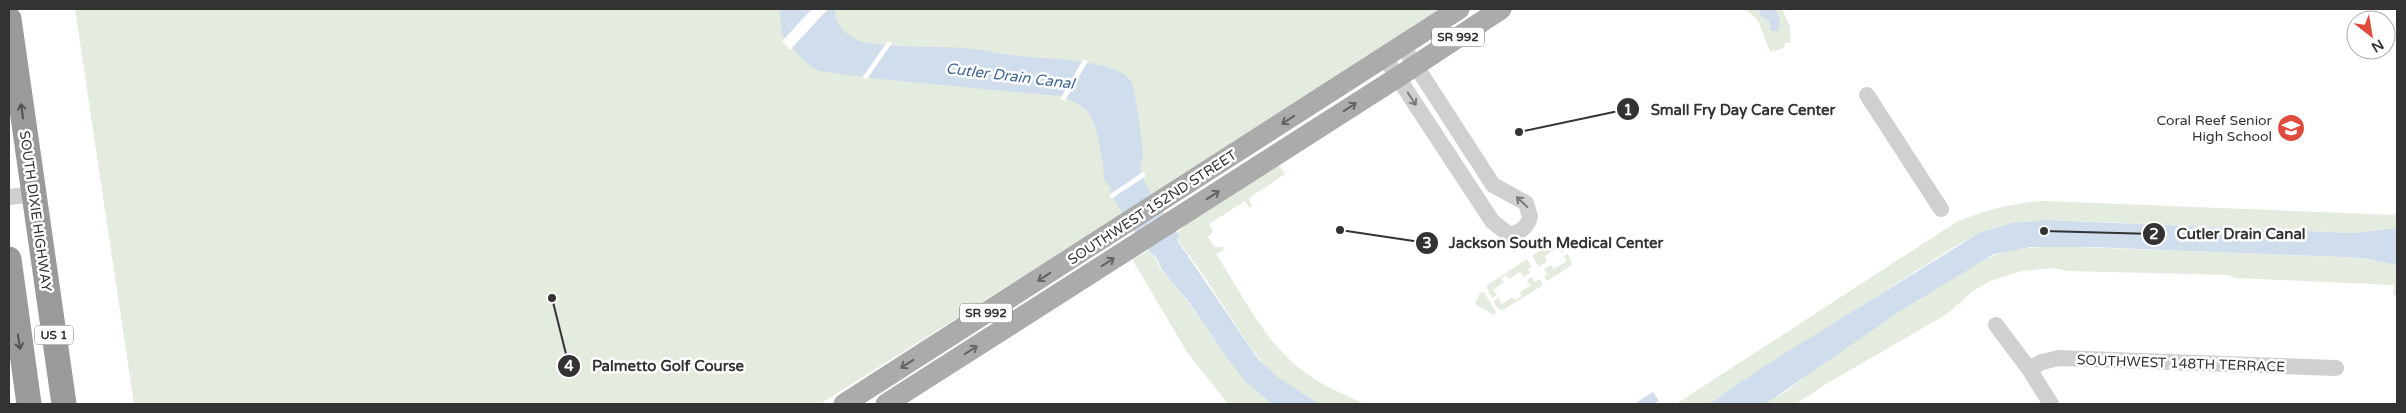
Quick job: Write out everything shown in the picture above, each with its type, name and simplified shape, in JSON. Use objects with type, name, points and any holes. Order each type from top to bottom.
[{"type":"highway","name":"SOUTH DIXIE HIGHWAY","points":[[9,19],[12,62],[34,194],[64,404]]},
{"type":"highway","name":"US 1","points":[[9,259],[29,404]]},
{"type":"main road","name":"SOUTHWEST 152ND STREET","points":[[844,404],[1160,203],[1459,9]]},
{"type":"main road","name":"SOUTHWEST 152ND STREET","points":[[886,404],[1501,9]]},
{"type":"street","points":[[1394,52],[1493,185],[1526,203],[1530,217],[1525,227],[1520,231],[1508,234],[1492,221],[1407,71]]},
{"type":"street","points":[[1867,95],[1941,209]]},
{"type":"street","points":[[9,197],[34,194]]},
{"type":"street","points":[[1996,326],[2051,404]]},
{"type":"street","name":"SOUTHWEST 148TH TERRACE","points":[[2028,369],[2042,362],[2059,358],[2336,368]]},
{"type":"shaded area","points":[[75,9],[1440,9],[1162,189],[820,404],[134,404]]},
{"type":"shaded area","points":[[1746,9],[1782,9],[1790,26],[1790,43],[1785,43],[1784,48],[1770,52],[1758,21]]},
{"type":"shaded area","points":[[1279,165],[1285,174],[1249,198],[1252,207],[1249,207],[1245,201],[1209,224],[1213,232],[1208,237],[1214,247],[1223,247],[1223,250],[1216,254],[1259,323],[1278,348],[1297,366],[1315,379],[1365,404],[1319,404],[1279,379],[1264,365],[1251,348],[1177,239],[1177,233],[1185,225]]},
{"type":"shaded area","points":[[2046,201],[2395,215],[2397,207],[2397,228],[2352,233],[2079,221],[2041,221],[2010,224],[1981,233],[1947,251],[1709,404],[1676,404],[1958,221],[2001,207]]},
{"type":"shaded area","points":[[1555,241],[1560,242],[1565,250],[1562,253],[1557,248],[1545,256],[1547,261],[1539,267],[1532,256]]},
{"type":"shaded area","points":[[2053,246],[2364,258],[2397,265],[2397,295],[2393,295],[2394,285],[2235,278],[2229,275],[2067,271],[2053,268],[2022,271],[1990,281],[1973,291],[1947,314],[1826,384],[1796,404],[1764,404],[1787,391],[1825,361],[1900,311],[1982,260],[2008,250]]},
{"type":"shaded area","points":[[1150,250],[1161,270],[1191,306],[1227,358],[1255,390],[1272,404],[1228,404],[1187,352],[1132,259]]},
{"type":"shaded area","points":[[1568,254],[1572,265],[1547,281],[1544,276],[1547,274],[1544,269],[1551,265],[1554,269],[1567,261],[1564,256]]},
{"type":"shaded area","points":[[1527,259],[1532,267],[1528,269],[1530,273],[1524,277],[1520,272],[1509,279],[1506,275],[1501,278],[1504,282],[1493,290],[1497,295],[1492,298],[1486,286]]},
{"type":"shaded area","points":[[1532,277],[1535,282],[1540,279],[1543,285],[1503,310],[1499,310],[1493,301],[1498,298],[1502,304],[1512,297],[1515,300],[1522,296],[1520,292],[1530,286],[1527,280]]},
{"type":"shaded area","points":[[1484,292],[1496,312],[1494,315],[1475,304],[1480,293]]},
{"type":"water","points":[[779,9],[835,9],[838,22],[845,32],[867,43],[966,48],[1018,56],[1079,61],[1111,68],[1123,74],[1131,81],[1135,94],[1142,141],[1141,171],[1148,188],[1175,228],[1179,236],[1177,240],[1258,359],[1280,379],[1319,404],[1272,404],[1246,382],[1188,301],[1162,270],[1156,257],[1143,245],[1110,193],[1111,188],[1104,180],[1096,129],[1090,114],[1085,109],[1059,96],[879,79],[819,71],[805,62],[783,38]]},
{"type":"water","points":[[1759,9],[1776,10],[1780,20],[1778,31],[1771,31],[1769,21],[1760,15]]},
{"type":"water","points":[[2045,220],[2352,233],[2397,228],[2397,265],[2364,258],[2091,247],[2031,247],[1994,254],[1900,311],[1767,403],[1709,404],[1760,369],[1979,233],[2012,223]]},
{"type":"water","points":[[1653,392],[1659,401],[1654,404],[1634,404]]},
{"type":"pier","points":[[812,9],[828,9],[790,50],[782,41]]},
{"type":"pier","points":[[887,42],[893,42],[867,79],[862,78]]},
{"type":"pier","points":[[1083,60],[1088,61],[1065,101],[1060,99]]},
{"type":"pier","points":[[1143,172],[1146,176],[1111,199],[1109,195]]},
{"type":"place","name":"Coral Reef Senior High School","points":[[2291,128]]},
{"type":"place","name":"Small Fry Day Care Center","points":[[1519,132]]},
{"type":"place","name":"Jackson South Medical Center","points":[[1340,230]]},
{"type":"place","name":"Cutler Drain Canal","points":[[2044,231]]},
{"type":"place","name":"Palmetto Golf Course","points":[[552,298]]}]
